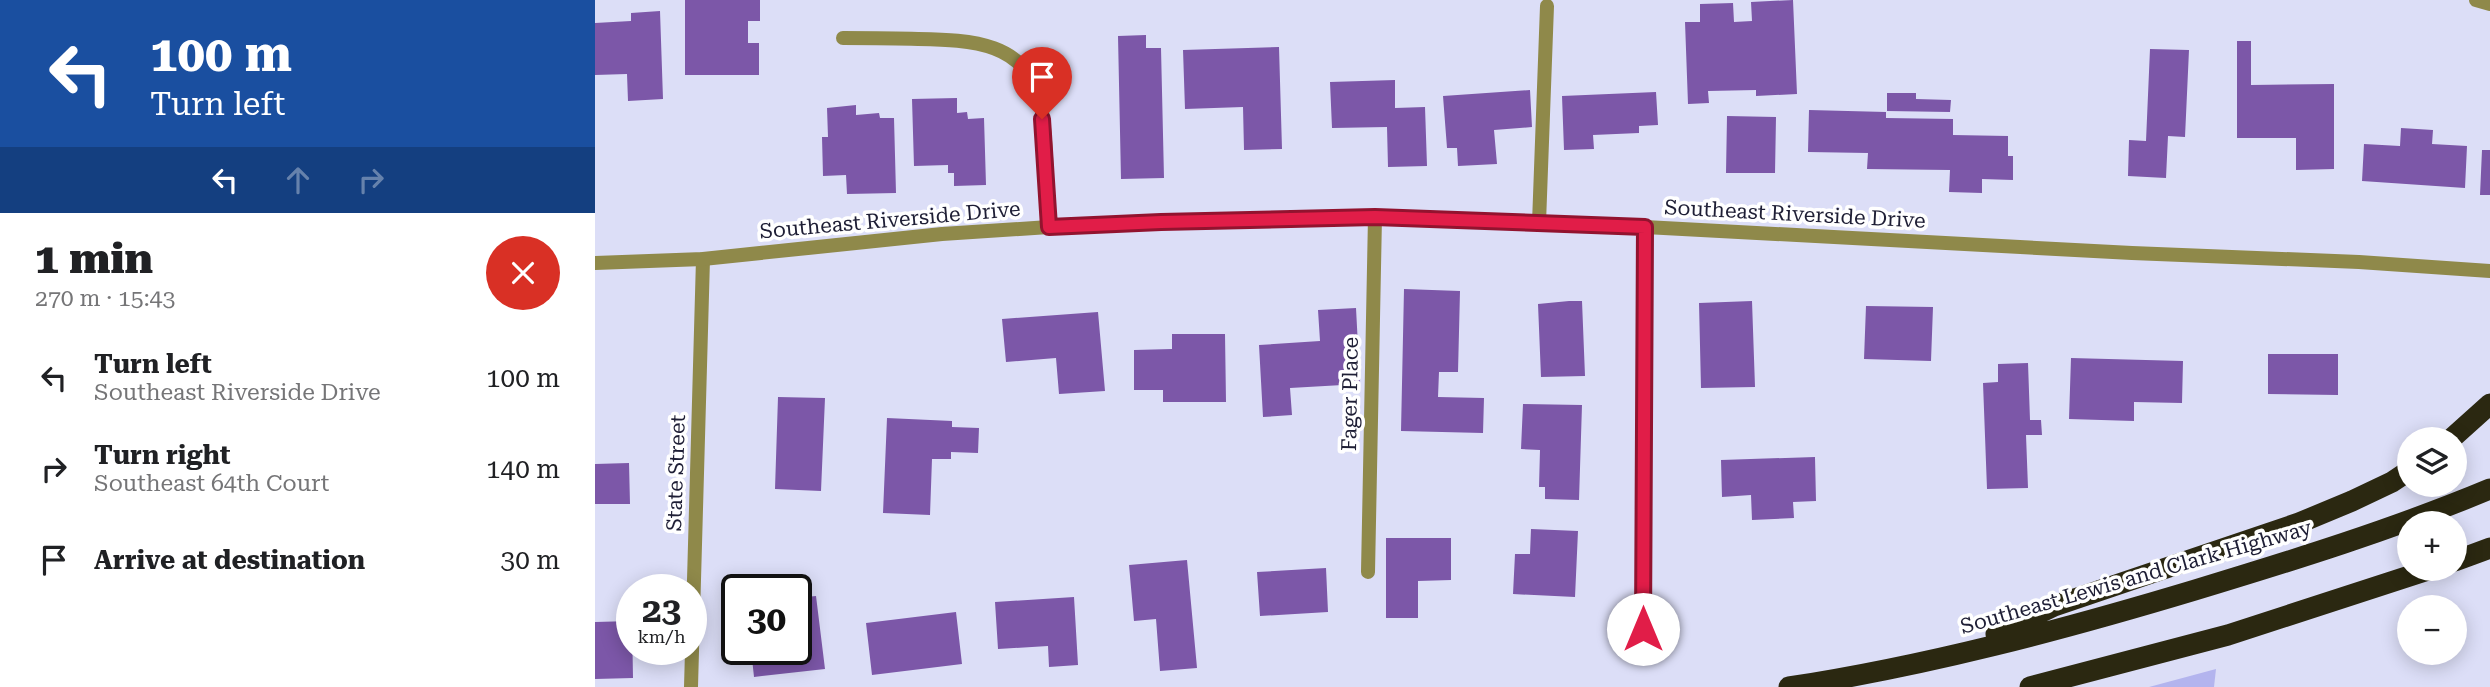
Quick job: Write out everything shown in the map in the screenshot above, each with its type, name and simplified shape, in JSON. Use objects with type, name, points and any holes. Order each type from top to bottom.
[{"type":"highway","points":[[2464,427],[2490,404]]},
{"type":"highway","points":[[1954,654],[2054,606],[2299,523],[2397,479]]},
{"type":"highway","name":"Southeast Lewis and Clark Highway","points":[[1789,687],[1954,654],[2109,615],[2287,562],[2490,489]]},
{"type":"highway","points":[[2467,557],[2490,548]]},
{"type":"highway","points":[[2030,687],[2228,635],[2397,580]]},
{"type":"street","points":[[2476,0],[2490,4]]},
{"type":"street","points":[[1539,223],[1547,6]]},
{"type":"street","points":[[843,38],[978,42],[1006,53],[1018,64],[1036,89],[1041,104],[1049,227]]},
{"type":"street","name":"Southeast Riverside Drive","points":[[595,263],[703,259],[942,234],[1049,227],[1375,217],[1645,227],[2132,253],[2359,262],[2490,271]]},
{"type":"street","name":"Fager Place","points":[[1368,572],[1375,217]]},
{"type":"street","points":[[1643,629],[1645,227]]},
{"type":"street","name":"State Street","points":[[691,687],[703,259]]},
{"type":"shaded area","points":[[2216,669],[2214,687],[2149,687]]},
{"type":"building","points":[[685,0],[760,0],[760,21],[748,21],[748,43],[759,43],[759,75],[685,75]]},
{"type":"building","points":[[1793,0],[1797,94],[1756,96],[1756,90],[1708,91],[1709,103],[1688,104],[1685,22],[1700,22],[1700,4],[1733,3],[1734,22],[1752,21],[1751,2]]},
{"type":"building","points":[[660,11],[663,99],[628,101],[627,74],[595,75],[595,23],[631,21],[631,13]]},
{"type":"building","points":[[1146,35],[1146,48],[1161,48],[1164,178],[1121,179],[1118,36]]},
{"type":"building","points":[[2237,41],[2251,41],[2251,85],[2334,84],[2334,169],[2296,170],[2296,138],[2237,138]]},
{"type":"building","points":[[1279,47],[1282,149],[1244,150],[1243,107],[1185,109],[1183,50]]},
{"type":"building","points":[[2150,49],[2189,50],[2185,137],[2168,136],[2166,178],[2128,176],[2129,140],[2146,141]]},
{"type":"building","points":[[1395,80],[1395,108],[1425,107],[1427,166],[1388,167],[1387,127],[1332,128],[1330,82]]},
{"type":"building","points":[[1530,90],[1532,127],[1494,130],[1497,164],[1458,166],[1457,148],[1447,148],[1443,96]]},
{"type":"building","points":[[1656,92],[1658,125],[1639,126],[1639,133],[1593,135],[1594,149],[1564,150],[1562,96]]},
{"type":"building","points":[[1887,93],[1916,93],[1916,99],[1951,100],[1950,112],[1887,111]]},
{"type":"building","points":[[957,98],[957,113],[967,112],[968,119],[984,118],[986,185],[954,186],[954,173],[948,173],[948,165],[914,166],[912,99]]},
{"type":"building","points":[[856,105],[856,115],[879,113],[880,118],[894,118],[896,193],[847,194],[846,175],[823,176],[822,137],[828,137],[827,108]]},
{"type":"building","points":[[1809,110],[1886,112],[1886,118],[1953,119],[1953,135],[2008,136],[2008,156],[2013,156],[2013,180],[1982,179],[1982,193],[1949,192],[1950,170],[1867,169],[1868,153],[1808,152]]},
{"type":"building","points":[[1727,116],[1776,117],[1775,173],[1726,173]]},
{"type":"building","points":[[2401,128],[2433,130],[2432,144],[2467,146],[2465,188],[2362,181],[2364,144],[2400,146]]},
{"type":"building","points":[[2482,150],[2490,150],[2490,195],[2480,195]]},
{"type":"building","points":[[1404,289],[1460,291],[1458,372],[1439,372],[1438,397],[1484,398],[1483,433],[1401,431]]},
{"type":"building","points":[[1582,301],[1585,376],[1541,377],[1538,304]]},
{"type":"building","points":[[1752,301],[1755,387],[1701,388],[1699,303]]},
{"type":"building","points":[[1866,306],[1933,307],[1931,361],[1864,359]]},
{"type":"building","points":[[1356,308],[1360,384],[1290,388],[1292,415],[1263,417],[1259,345],[1320,341],[1318,310]]},
{"type":"building","points":[[1098,312],[1105,391],[1059,394],[1056,358],[1006,362],[1002,319]]},
{"type":"building","points":[[1172,334],[1225,334],[1226,402],[1163,402],[1163,390],[1134,390],[1134,350],[1172,349]]},
{"type":"building","points":[[2268,354],[2338,354],[2338,395],[2268,394]]},
{"type":"building","points":[[2071,358],[2183,361],[2182,403],[2134,402],[2134,421],[2069,419]]},
{"type":"building","points":[[2028,363],[2030,420],[2041,420],[2042,435],[2026,435],[2028,488],[1987,489],[1983,383],[1998,382],[1998,364]]},
{"type":"building","points":[[778,397],[825,398],[821,491],[775,489]]},
{"type":"building","points":[[1523,404],[1582,405],[1579,500],[1545,499],[1545,487],[1539,487],[1540,450],[1521,449]]},
{"type":"building","points":[[887,418],[952,421],[952,427],[979,428],[978,453],[951,452],[951,459],[932,459],[930,515],[883,513]]},
{"type":"building","points":[[1815,457],[1816,501],[1793,502],[1794,518],[1752,520],[1751,495],[1722,497],[1721,460]]},
{"type":"building","points":[[629,463],[630,504],[595,504],[595,464]]},
{"type":"building","points":[[1531,529],[1578,531],[1575,597],[1513,594],[1515,554],[1530,554]]},
{"type":"building","points":[[1386,538],[1451,538],[1451,580],[1418,581],[1418,618],[1386,618]]},
{"type":"building","points":[[1187,560],[1197,668],[1160,671],[1156,619],[1134,621],[1129,565]]},
{"type":"building","points":[[1326,568],[1328,612],[1260,616],[1257,572]]},
{"type":"building","points":[[812,596],[816,596],[825,669],[754,677],[753,665],[812,665]]},
{"type":"building","points":[[1074,597],[1078,665],[1049,667],[1048,646],[998,649],[995,602]]},
{"type":"building","points":[[956,612],[962,664],[872,675],[866,623]]},
{"type":"building","points":[[616,621],[616,665],[633,665],[633,678],[595,679],[595,622]]},
{"type":"route","points":[[1042,119],[1049,227],[1375,217],[1645,227],[1643,629]]}]
